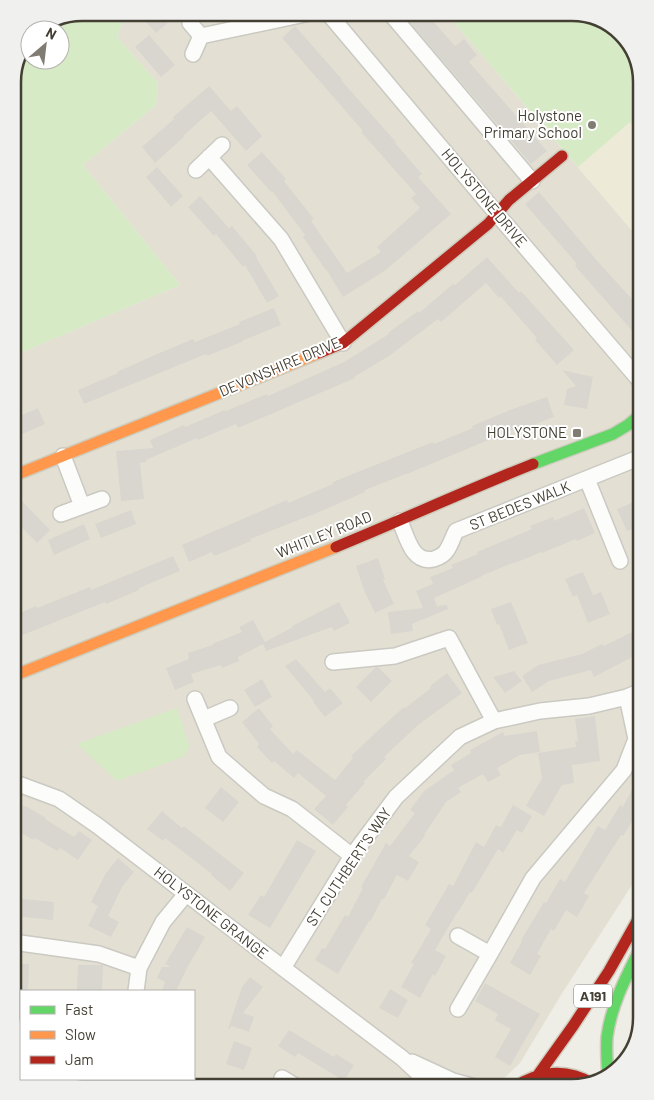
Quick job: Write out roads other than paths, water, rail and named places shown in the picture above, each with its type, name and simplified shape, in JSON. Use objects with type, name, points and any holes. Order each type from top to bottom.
[{"type":"street","points":[[201,36],[272,21]]},
{"type":"street","name":"HOLYSTONE DRIVE","points":[[335,21],[633,372]]},
{"type":"street","points":[[397,21],[532,181]]},
{"type":"street","points":[[190,23],[201,36]]},
{"type":"street","points":[[193,54],[201,36]]},
{"type":"street","points":[[196,170],[222,145]]},
{"type":"street","name":"DEVONSHIRE DRIVE","points":[[21,473],[343,343],[488,224],[509,200],[562,156]]},
{"type":"street","points":[[209,157],[281,239],[343,343]]},
{"type":"street","name":"WHITLEY ROAD","points":[[21,672],[614,434],[633,421]]},
{"type":"street","points":[[63,456],[82,506]]},
{"type":"street","name":"ST BEDES WALK","points":[[400,521],[411,549],[420,558],[431,560],[440,557],[447,550],[456,532],[633,461]]},
{"type":"street","name":"ST BEDES WALK","points":[[587,479],[620,562]]},
{"type":"street","points":[[60,514],[102,499]]},
{"type":"street","points":[[333,662],[395,656],[450,638],[494,721]]},
{"type":"street","name":"ST. CUTHBERT'S WAY","points":[[283,968],[352,856],[396,797],[460,737],[494,721],[540,711],[589,706],[633,695]]},
{"type":"street","points":[[627,698],[633,726]]},
{"type":"street","points":[[195,699],[219,757],[264,796],[292,809],[352,856]]},
{"type":"street","points":[[204,719],[230,708]]},
{"type":"street","points":[[458,1009],[533,878],[624,770],[633,748]]},
{"type":"street","name":"HOLYSTONE GRANGE","points":[[21,785],[59,799],[98,826],[402,1058],[424,1079]]},
{"type":"street","points":[[136,990],[139,968],[164,922],[186,894]]},
{"type":"street","name":"A191","points":[[529,1079],[538,1074],[573,1026],[609,971],[633,930]]},
{"type":"street","points":[[458,936],[490,954]]},
{"type":"street","points":[[21,943],[99,954],[139,968]]},
{"type":"street","name":"A191","points":[[608,1067],[607,1038],[613,1008],[633,964]]},
{"type":"street","name":"HOLYSTONE GRANGE","points":[[402,1058],[449,1079]]},
{"type":"street","points":[[538,1074],[565,1074],[579,1078]]},
{"type":"place","name":"Holystone Primary School","points":[[592,125]]},
{"type":"place","name":"HOLYSTONE","points":[[577,433]]}]
